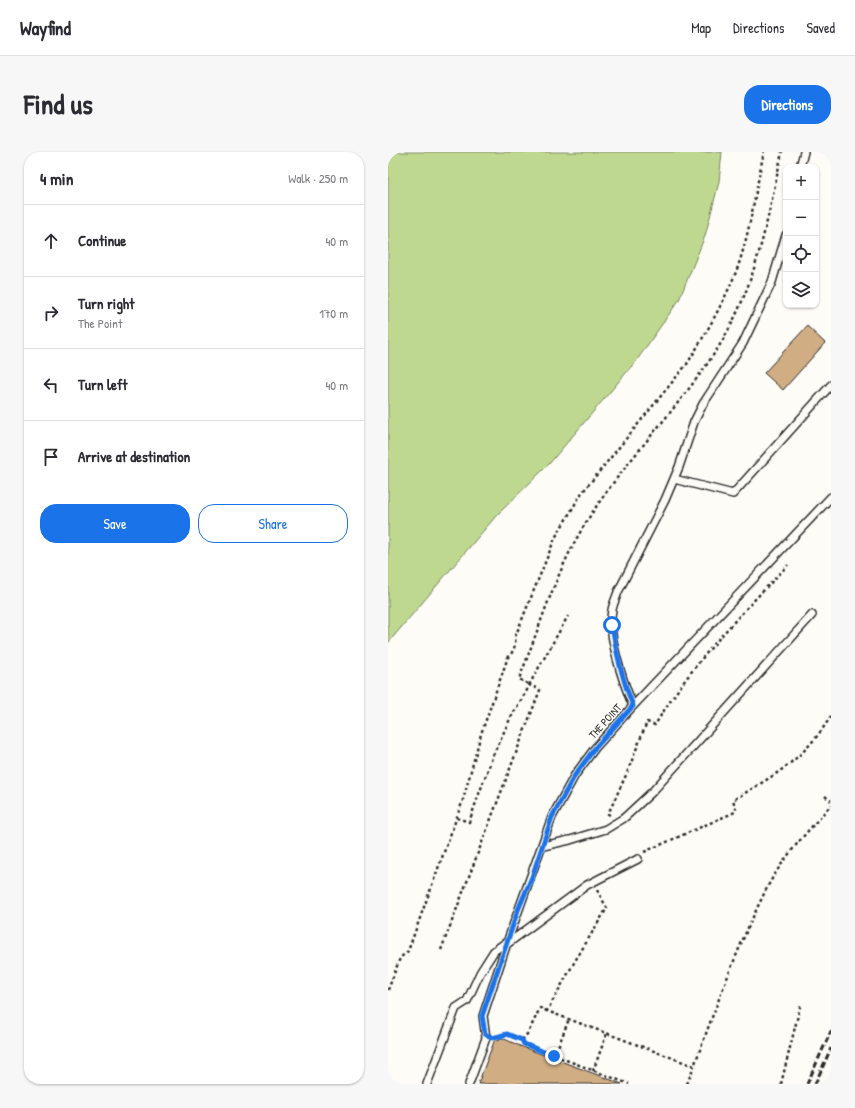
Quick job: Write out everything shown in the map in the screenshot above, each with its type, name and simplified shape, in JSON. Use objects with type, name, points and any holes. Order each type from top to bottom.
[{"type":"lane","points":[[801,164],[804,152]]},
{"type":"lane","points":[[633,706],[624,684],[616,655],[612,625],[612,610],[618,592],[674,479],[694,422],[743,343],[772,282],[786,236]]},
{"type":"lane","points":[[674,479],[733,494],[831,386]]},
{"type":"lane","name":"THE POINT","points":[[469,1084],[486,1038],[482,1016],[552,817],[575,775],[595,748],[633,706],[831,497]]},
{"type":"lane","points":[[543,846],[598,833],[624,818],[652,792],[812,615]]},
{"type":"lane","points":[[428,1084],[456,1008],[467,1001],[480,973],[494,951],[505,943],[507,944],[593,882],[638,859]]},
{"type":"path","points":[[388,990],[400,958],[408,951],[457,818],[481,734],[508,657],[516,643],[515,637],[555,538],[581,494],[687,364],[712,321],[736,271],[747,231],[764,152]]},
{"type":"path","points":[[441,950],[540,690],[519,679],[558,575],[582,530],[607,493],[701,373],[721,342],[740,305],[759,255],[782,152]]},
{"type":"path","points":[[617,822],[608,814],[627,773],[647,722],[655,725],[673,694],[693,667],[788,565]]},
{"type":"path","points":[[457,818],[469,822],[493,755],[529,685],[568,616]]},
{"type":"path","points":[[638,859],[640,854],[735,812],[736,809],[733,800],[778,773],[803,754],[822,731],[831,716]]},
{"type":"path","points":[[825,796],[831,801]]},
{"type":"path","points":[[687,1084],[742,940],[769,885],[785,860],[831,805]]},
{"type":"path","points":[[547,1011],[607,908],[593,882]]},
{"type":"path","points":[[781,1084],[801,1003]]},
{"type":"path","points":[[522,1040],[528,1033],[535,1015],[540,1008],[694,1066]]},
{"type":"path","points":[[554,1056],[569,1019]]},
{"type":"path","points":[[485,1034],[493,1038],[507,1034],[522,1040],[524,1044],[629,1084]]},
{"type":"path","points":[[593,1071],[608,1034]]},
{"type":"green space","points":[[388,152],[722,152],[719,182],[705,236],[679,300],[637,360],[549,464],[496,516],[388,643]]},
{"type":"building","points":[[807,326],[825,343],[783,390],[764,373]]},
{"type":"building","points":[[500,1037],[520,1046],[622,1084],[478,1084],[495,1039],[499,1041]]},
{"type":"railway","points":[[807,1084],[831,1031]]},
{"type":"railway","points":[[815,1084],[831,1048]]},
{"type":"route","points":[[554,1056],[524,1044],[522,1040],[507,1034],[493,1038],[485,1034],[482,1016],[518,910],[532,877],[552,817],[575,775],[595,748],[633,706],[624,684],[616,655],[612,625]]}]
